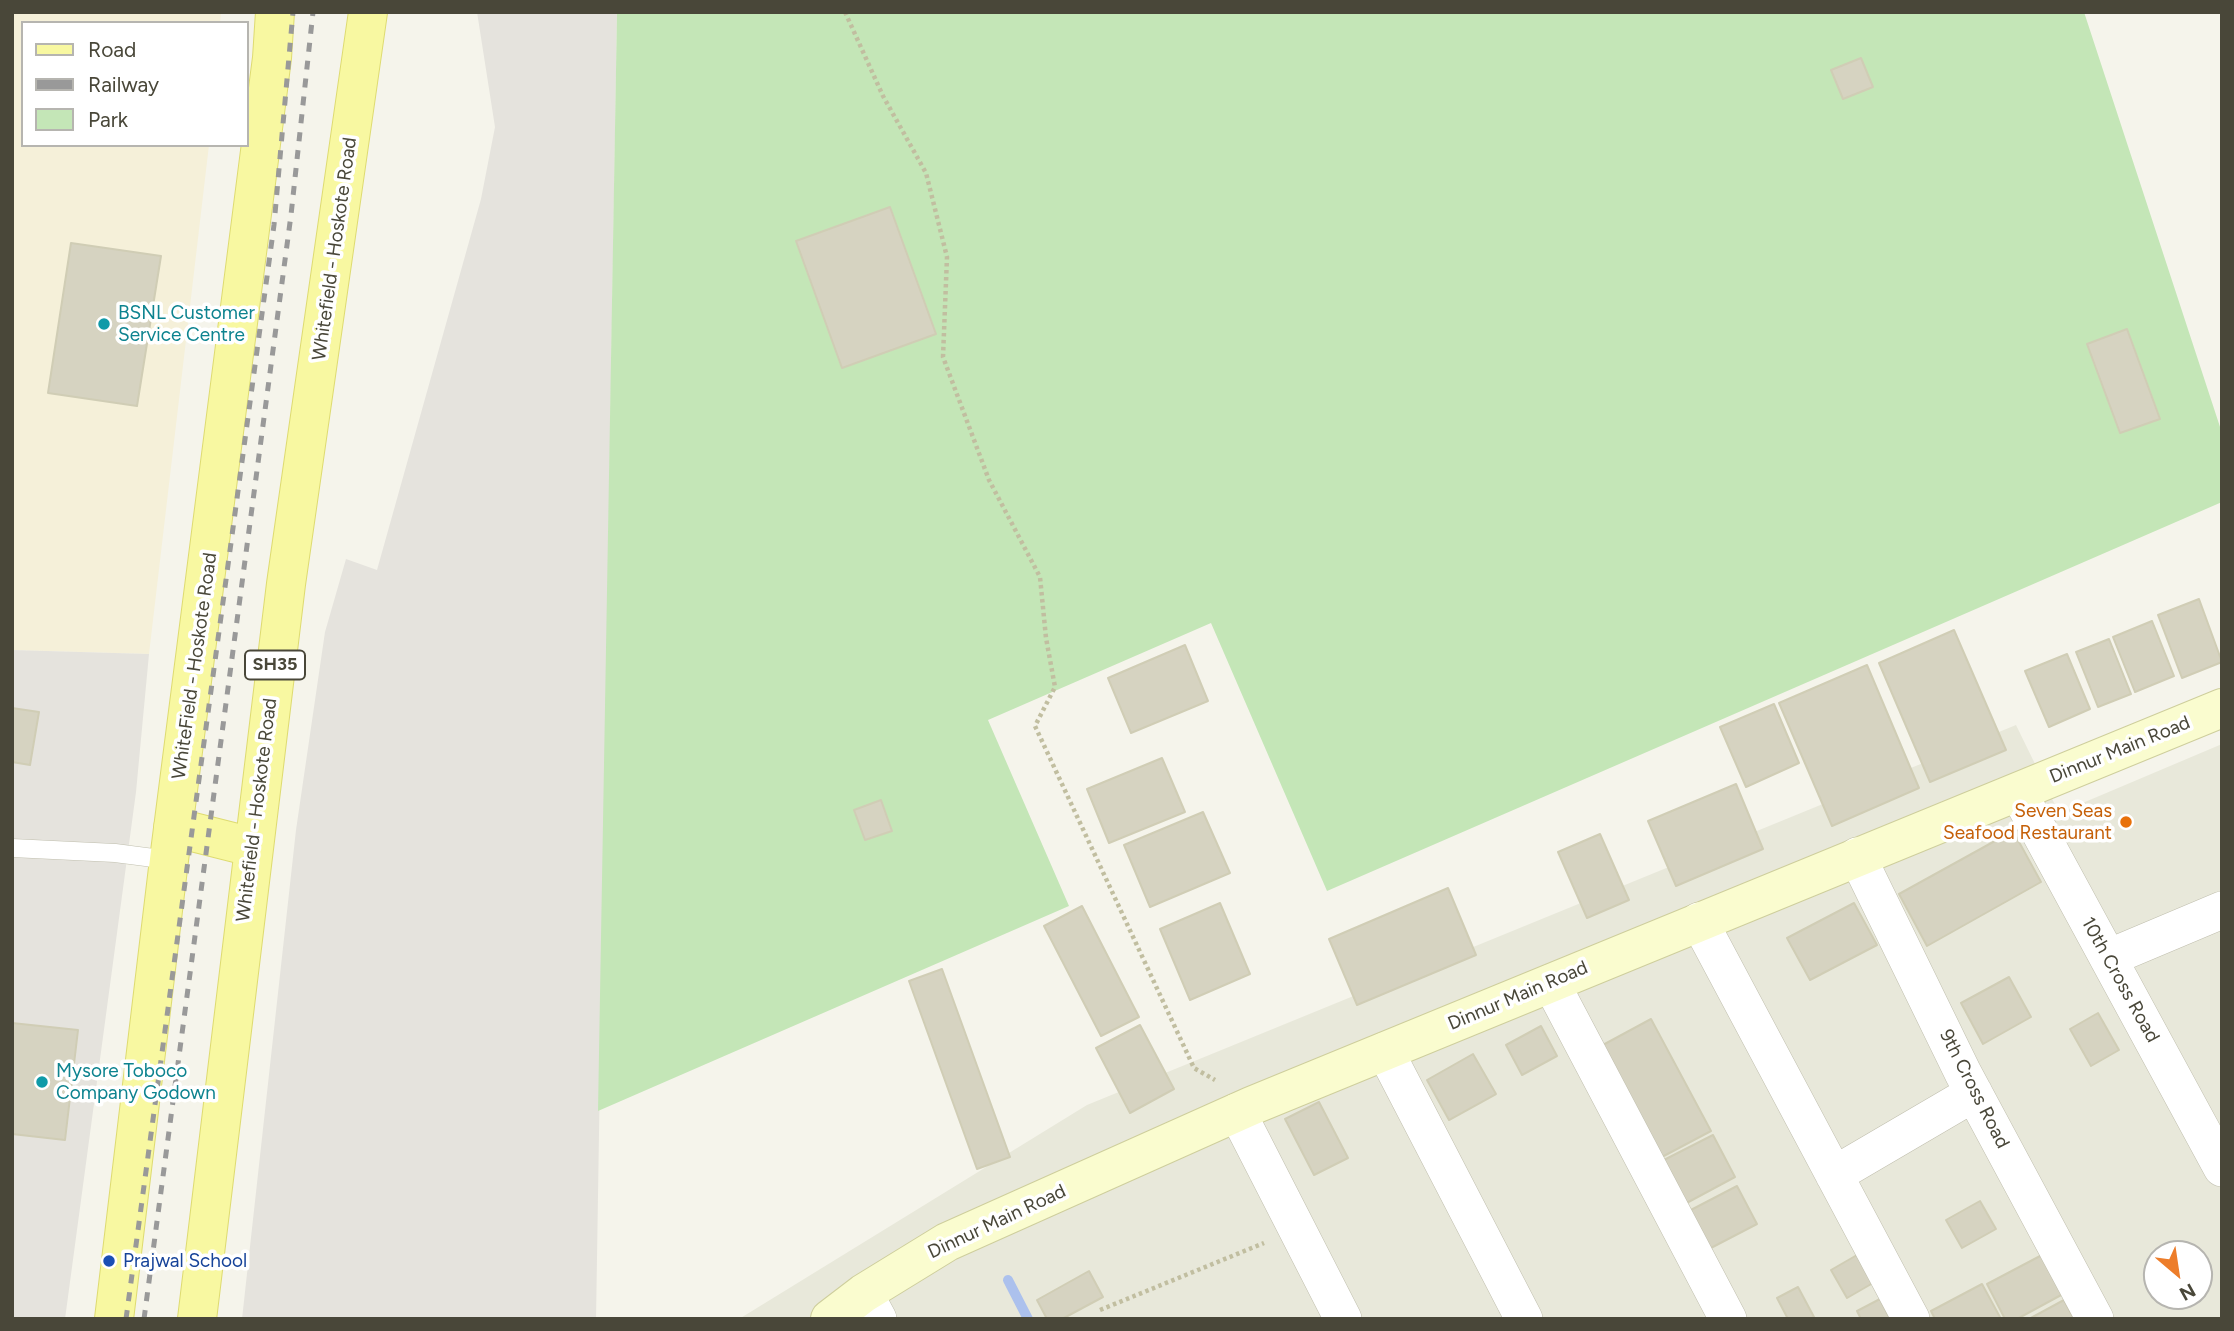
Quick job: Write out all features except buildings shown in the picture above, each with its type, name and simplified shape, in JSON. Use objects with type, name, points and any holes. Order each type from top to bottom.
[{"type":"main road","name":"WhiteField - Hoskote Road","points":[[114,1319],[171,844],[219,488],[272,58],[275,12]]},
{"type":"main road","name":"Whitefield - Hoskote Road","points":[[197,1319],[252,847],[286,584],[368,12]]},
{"type":"main road","points":[[171,844],[252,847]]},
{"type":"street","name":"Dinnur Main Road","points":[[831,1319],[871,1306],[947,1242],[1237,1112],[2222,708]]},
{"type":"street","name":"10th Cross Road","points":[[2018,792],[2222,1168]]},
{"type":"street","name":"9th Cross Road","points":[[1857,856],[1974,1093],[2095,1319]]},
{"type":"street","points":[[2108,958],[2222,910]]},
{"type":"street","points":[[1699,921],[1911,1319]]},
{"type":"street","points":[[1551,983],[1728,1319]]},
{"type":"street","points":[[1385,1051],[1524,1319]]},
{"type":"street","points":[[1834,1175],[1974,1093]]},
{"type":"street","points":[[1237,1112],[1343,1319]]},
{"type":"lane","points":[[12,848],[115,853],[171,844]]},
{"type":"path","points":[[845,12],[883,96],[926,173],[947,257],[943,357],[989,480],[1041,578],[1046,638],[1055,687],[1035,726],[1194,1068],[1223,1084],[1237,1112]]},
{"type":"path","points":[[1100,1310],[1297,1228]]},
{"type":"shaded area","points":[[12,12],[221,12],[220,21],[21,21],[21,147],[209,147],[149,654],[12,650]]},
{"type":"shaded area","points":[[477,12],[617,12],[596,1319],[242,1319],[296,830],[325,632],[346,559],[377,570],[481,199],[495,127]]},
{"type":"shaded area","points":[[12,650],[149,654],[136,792],[65,1319],[12,1319]]},
{"type":"shaded area","points":[[2016,725],[2059,813],[2222,744],[2222,1319],[739,1319],[1087,1105]]},
{"type":"green space","points":[[617,12],[2084,12],[2222,433],[2222,502],[1327,891],[1211,623],[988,720],[1069,906],[598,1111]]},
{"type":"waterway","points":[[1008,1280],[1028,1319]]},
{"type":"railway","points":[[126,1319],[274,225],[293,12]]},
{"type":"railway","points":[[144,1319],[291,215],[313,12]]},
{"type":"place","name":"BSNL Customer Service Centre","points":[[104,324]]},
{"type":"place","name":"Seven Seas Seafood Restaurant","points":[[2126,822]]},
{"type":"place","name":"Mysore Toboco Company Godown","points":[[42,1082]]},
{"type":"place","name":"Prajwal School","points":[[109,1261]]}]
